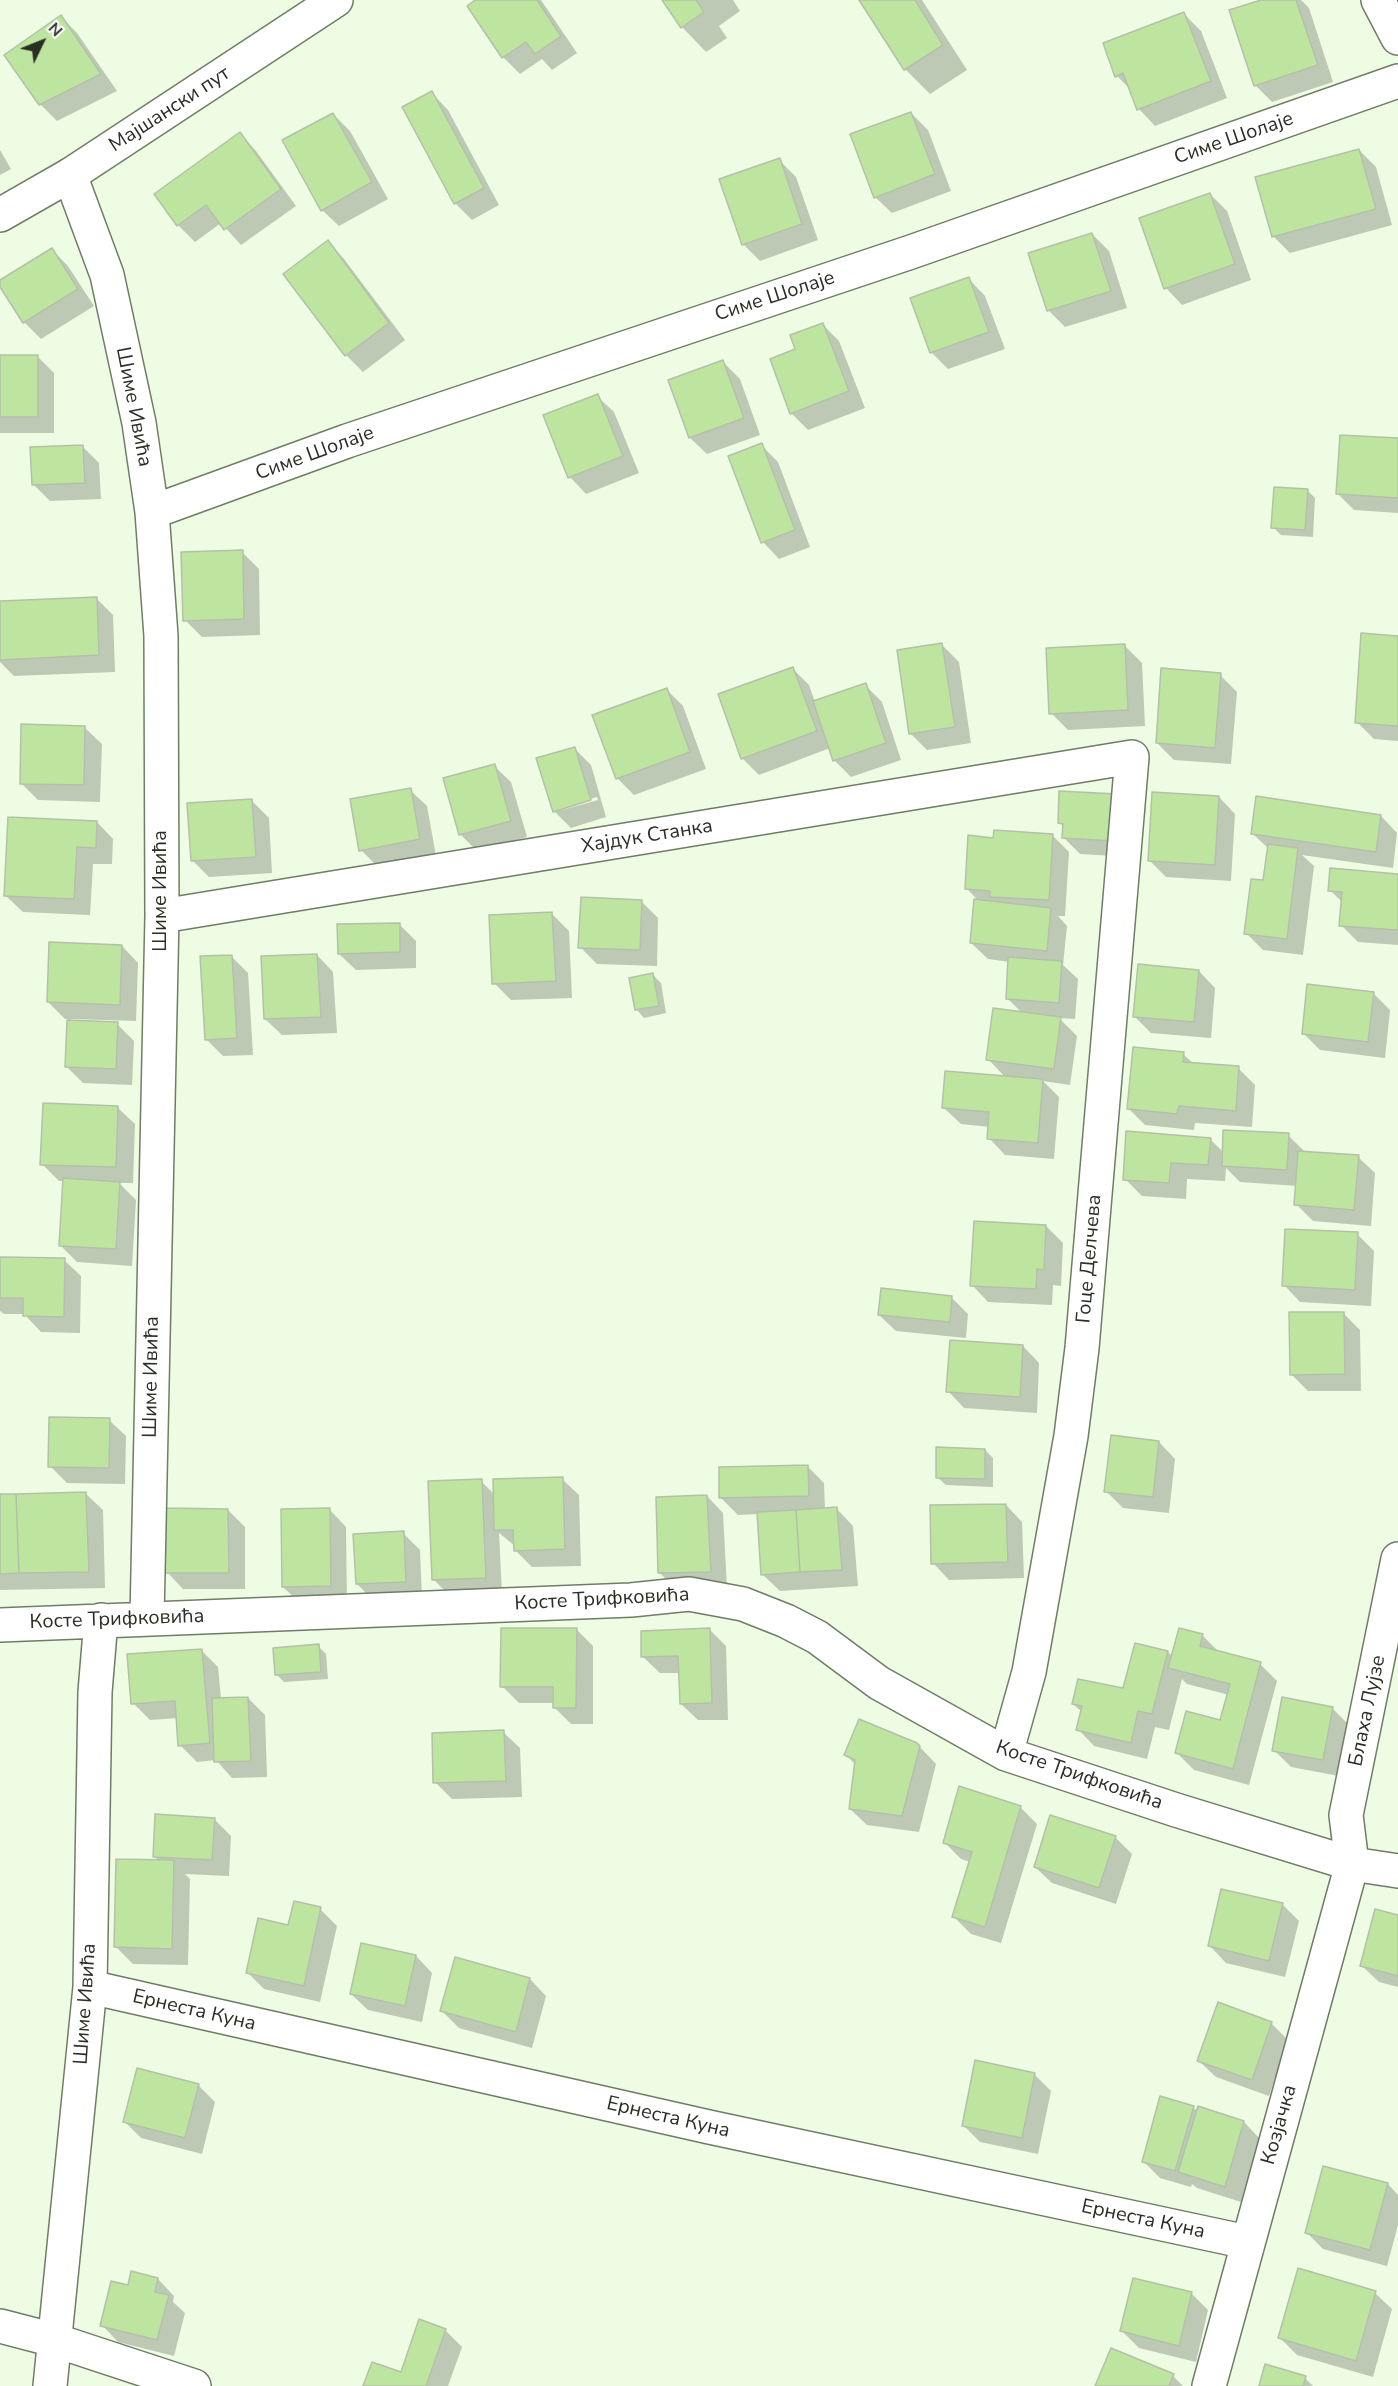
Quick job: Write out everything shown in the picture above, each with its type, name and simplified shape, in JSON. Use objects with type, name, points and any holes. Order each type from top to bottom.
[{"type":"street","name":"Мајшански пут","points":[[0,215],[70,175],[336,0]]},
{"type":"street","points":[[1378,0],[1398,38]]},
{"type":"street","name":"Симе Шолаје","points":[[152,512],[347,441],[923,248],[1398,81]]},
{"type":"street","name":"Шиме Ивића","points":[[70,175],[106,275],[139,423],[152,512],[161,636],[162,916],[147,1618]]},
{"type":"street","name":"Хајдук Станка","points":[[162,916],[1132,757]]},
{"type":"street","name":"Гоце Делчева","points":[[1006,1754],[1029,1672],[1082,1348],[1132,757]]},
{"type":"street","name":"Блаха Лујзе","points":[[1352,1864],[1346,1815],[1398,1559]]},
{"type":"street","name":"Косте Трифковића","points":[[0,1625],[631,1600],[689,1594],[743,1604],[786,1621],[817,1637],[879,1683],[1006,1754],[1176,1810],[1352,1864],[1398,1870]]},
{"type":"street","name":"Шиме Ивића","points":[[50,2386],[90,1987],[94,1692],[101,1620]]},
{"type":"street","name":"Козјачка","points":[[1209,2386],[1352,1864]]},
{"type":"street","name":"Ернеста Куна","points":[[90,1987],[709,2127],[1247,2242]]},
{"type":"street","points":[[0,2326],[54,2340],[194,2386]]},
{"type":"building","points":[[475,0],[537,0],[561,36],[535,54],[526,42],[502,58],[467,6]]},
{"type":"building","points":[[662,0],[696,0],[704,12],[681,28]]},
{"type":"building","points":[[859,0],[915,0],[943,45],[904,70]]},
{"type":"building","points":[[1261,0],[1296,0],[1318,65],[1254,86],[1229,10]]},
{"type":"building","points":[[1184,12],[1211,81],[1137,110],[1123,73],[1115,77],[1103,43]]},
{"type":"building","points":[[61,15],[101,74],[39,105],[4,55]]},
{"type":"building","points":[[432,91],[484,188],[454,204],[402,107]]},
{"type":"building","points":[[911,112],[935,174],[874,198],[850,134]]},
{"type":"building","points":[[333,113],[372,182],[321,211],[282,140]]},
{"type":"building","points":[[240,132],[281,189],[224,230],[206,205],[177,226],[154,194]]},
{"type":"building","points":[[1359,149],[1376,209],[1272,237],[1255,177]]},
{"type":"building","points":[[780,158],[802,224],[742,245],[719,179]]},
{"type":"building","points":[[1210,193],[1235,264],[1164,289],[1139,218]]},
{"type":"building","points":[[1092,233],[1111,291],[1047,311],[1028,253]]},
{"type":"building","points":[[328,240],[389,323],[345,356],[283,274]]},
{"type":"building","points":[[52,248],[78,289],[23,323],[0,287],[0,280]]},
{"type":"building","points":[[969,277],[989,332],[930,353],[910,298]]},
{"type":"building","points":[[823,323],[849,391],[790,414],[770,359],[795,349],[790,335]]},
{"type":"building","points":[[0,355],[38,355],[38,417],[0,417]]},
{"type":"building","points":[[723,360],[744,418],[689,438],[668,380]]},
{"type":"building","points":[[598,394],[623,456],[568,478],[543,415]]},
{"type":"building","points":[[1340,435],[1398,438],[1398,498],[1336,494]]},
{"type":"building","points":[[762,443],[795,530],[761,543],[728,456]]},
{"type":"building","points":[[83,445],[85,483],[32,485],[30,447]]},
{"type":"building","points":[[1274,487],[1308,489],[1305,530],[1271,528]]},
{"type":"building","points":[[243,550],[244,619],[183,621],[181,552]]},
{"type":"building","points":[[97,597],[99,655],[0,660],[0,601]]},
{"type":"building","points":[[1361,633],[1398,636],[1398,726],[1355,723]]},
{"type":"building","points":[[942,643],[955,727],[909,734],[897,650]]},
{"type":"building","points":[[1125,644],[1128,710],[1049,714],[1046,648]]},
{"type":"building","points":[[793,667],[817,731],[741,759],[718,694]]},
{"type":"building","points":[[1161,668],[1221,673],[1215,748],[1156,743]]},
{"type":"building","points":[[866,683],[886,743],[833,761],[813,701]]},
{"type":"building","points":[[667,688],[690,752],[616,779],[592,715]]},
{"type":"building","points":[[21,724],[85,726],[84,785],[20,784]]},
{"type":"building","points":[[575,747],[591,800],[553,812],[536,758]]},
{"type":"building","points":[[495,764],[511,821],[459,835],[443,778]]},
{"type":"building","points":[[411,788],[420,839],[359,851],[350,799]]},
{"type":"building","points":[[1059,791],[1117,794],[1114,841],[1062,838],[1063,824],[1058,823]]},
{"type":"building","points":[[1152,792],[1219,796],[1215,865],[1148,861]]},
{"type":"building","points":[[1256,796],[1381,815],[1376,852],[1251,834]]},
{"type":"building","points":[[252,799],[256,857],[191,861],[187,803]]},
{"type":"building","points":[[8,817],[97,821],[96,848],[77,847],[74,899],[4,896]]},
{"type":"building","points":[[994,830],[1053,834],[1049,900],[990,897],[990,891],[965,889],[968,835],[993,838]]},
{"type":"building","points":[[1268,844],[1298,848],[1287,939],[1244,934],[1251,879],[1263,880]]},
{"type":"building","points":[[1330,868],[1398,874],[1398,930],[1339,926],[1342,892],[1328,891]]},
{"type":"building","points":[[581,897],[642,900],[640,950],[578,948]]},
{"type":"building","points":[[974,899],[1051,908],[1047,951],[970,943]]},
{"type":"building","points":[[552,912],[556,981],[492,984],[489,915]]},
{"type":"building","points":[[400,923],[400,952],[338,954],[337,924]]},
{"type":"building","points":[[49,942],[122,945],[120,1005],[47,1002]]},
{"type":"building","points":[[317,954],[321,1017],[264,1019],[261,956]]},
{"type":"building","points":[[232,955],[237,1038],[205,1040],[200,956]]},
{"type":"building","points":[[1008,957],[1062,961],[1059,1003],[1006,999]]},
{"type":"building","points":[[1138,964],[1199,970],[1194,1022],[1133,1017]]},
{"type":"building","points":[[653,973],[659,1006],[635,1010],[629,978]]},
{"type":"building","points":[[1307,984],[1374,992],[1368,1042],[1302,1034]]},
{"type":"building","points":[[993,1008],[1061,1017],[1054,1069],[986,1060]]},
{"type":"building","points":[[67,1020],[118,1022],[116,1069],[65,1067]]},
{"type":"building","points":[[1133,1047],[1184,1052],[1183,1062],[1239,1066],[1236,1111],[1179,1106],[1177,1114],[1127,1109]]},
{"type":"building","points":[[945,1071],[1043,1079],[1038,1143],[987,1139],[989,1112],[942,1108]]},
{"type":"building","points":[[43,1103],[118,1106],[116,1167],[40,1165]]},
{"type":"building","points":[[1223,1130],[1289,1133],[1287,1170],[1222,1166]]},
{"type":"building","points":[[1126,1131],[1211,1138],[1208,1165],[1171,1163],[1169,1183],[1123,1180]]},
{"type":"building","points":[[1298,1151],[1359,1155],[1354,1210],[1294,1205]]},
{"type":"building","points":[[63,1178],[120,1182],[116,1249],[59,1246]]},
{"type":"building","points":[[974,1221],[1046,1225],[1044,1270],[1037,1269],[1036,1289],[970,1286]]},
{"type":"building","points":[[1285,1229],[1358,1232],[1355,1290],[1282,1286]]},
{"type":"building","points":[[0,1257],[65,1258],[64,1317],[23,1316],[23,1298],[0,1298]]},
{"type":"building","points":[[881,1288],[952,1296],[950,1322],[878,1315]]},
{"type":"building","points":[[1289,1312],[1344,1312],[1345,1374],[1290,1375]]},
{"type":"building","points":[[950,1340],[1023,1345],[1020,1397],[946,1392]]},
{"type":"building","points":[[49,1417],[110,1418],[109,1468],[48,1467]]},
{"type":"building","points":[[1111,1435],[1159,1441],[1153,1497],[1104,1492]]},
{"type":"building","points":[[936,1447],[985,1449],[985,1479],[936,1478]]},
{"type":"building","points":[[808,1465],[809,1496],[719,1498],[719,1467]]},
{"type":"building","points":[[563,1477],[565,1549],[514,1551],[513,1530],[494,1530],[493,1479]]},
{"type":"building","points":[[482,1479],[486,1578],[432,1580],[428,1481]]},
{"type":"building","points":[[86,1492],[89,1572],[19,1573],[16,1494]]},
{"type":"building","points":[[0,1494],[16,1494],[19,1573],[0,1574]]},
{"type":"building","points":[[707,1495],[711,1572],[658,1573],[656,1497]]},
{"type":"building","points":[[1006,1504],[1008,1562],[931,1564],[930,1505]]},
{"type":"building","points":[[837,1507],[842,1570],[800,1572],[796,1510]]},
{"type":"building","points":[[165,1508],[228,1509],[229,1573],[165,1573],[165,1558],[160,1558]]},
{"type":"building","points":[[330,1508],[331,1586],[282,1587],[281,1509]]},
{"type":"building","points":[[796,1510],[800,1572],[761,1575],[757,1512]]},
{"type":"building","points":[[404,1531],[406,1582],[356,1584],[353,1534]]},
{"type":"building","points":[[501,1628],[577,1628],[576,1708],[553,1708],[553,1687],[500,1687]]},
{"type":"building","points":[[710,1628],[712,1703],[680,1704],[678,1656],[641,1657],[641,1631]]},
{"type":"building","points":[[1179,1628],[1203,1634],[1200,1646],[1261,1662],[1233,1769],[1175,1753],[1186,1711],[1220,1720],[1230,1684],[1168,1668]]},
{"type":"building","points":[[1135,1643],[1168,1651],[1152,1714],[1138,1711],[1131,1743],[1076,1730],[1082,1706],[1072,1704],[1078,1679],[1123,1688]]},
{"type":"building","points":[[319,1644],[321,1672],[275,1675],[273,1648]]},
{"type":"building","points":[[202,1649],[210,1743],[178,1746],[175,1701],[131,1704],[127,1654]]},
{"type":"building","points":[[248,1697],[251,1761],[214,1762],[212,1698]]},
{"type":"building","points":[[1282,1697],[1333,1707],[1323,1760],[1272,1751]]},
{"type":"building","points":[[859,1719],[920,1746],[902,1816],[849,1809],[855,1760],[844,1755]]},
{"type":"building","points":[[504,1730],[506,1781],[433,1783],[432,1733]]},
{"type":"building","points":[[959,1786],[1021,1806],[985,1927],[952,1917],[972,1852],[943,1843]]},
{"type":"building","points":[[155,1814],[215,1818],[212,1860],[153,1857]]},
{"type":"building","points":[[1050,1815],[1116,1836],[1099,1888],[1034,1867]]},
{"type":"building","points":[[116,1859],[174,1860],[172,1949],[114,1947]]},
{"type":"building","points":[[1221,1889],[1283,1903],[1269,1961],[1208,1946]]},
{"type":"building","points":[[294,1901],[321,1907],[304,1986],[246,1973],[258,1918],[288,1925]]},
{"type":"building","points":[[1375,1909],[1398,1915],[1398,1976],[1360,1966]]},
{"type":"building","points":[[361,1943],[416,1955],[405,2006],[350,1994]]},
{"type":"building","points":[[455,1957],[530,1978],[516,2032],[440,2011]]},
{"type":"building","points":[[1218,2002],[1272,2022],[1252,2080],[1197,2061]]},
{"type":"building","points":[[975,2060],[1035,2073],[1022,2138],[962,2126]]},
{"type":"building","points":[[137,2068],[199,2084],[185,2138],[123,2122]]},
{"type":"building","points":[[1160,2096],[1194,2106],[1175,2171],[1142,2162]]},
{"type":"building","points":[[1198,2106],[1244,2121],[1225,2187],[1178,2172]]},
{"type":"building","points":[[1323,2166],[1388,2183],[1370,2250],[1305,2233]]},
{"type":"building","points":[[1298,2268],[1376,2291],[1356,2361],[1278,2338]]},
{"type":"building","points":[[131,2271],[158,2278],[155,2292],[169,2295],[157,2340],[100,2326],[111,2281],[128,2285]]},
{"type":"building","points":[[1133,2278],[1192,2292],[1179,2346],[1120,2331]]},
{"type":"building","points":[[419,2319],[446,2329],[426,2386],[363,2386],[372,2362],[401,2372]]},
{"type":"building","points":[[1111,2348],[1174,2374],[1169,2386],[1095,2386]]},
{"type":"building","points":[[1265,2364],[1306,2376],[1303,2386],[1259,2386]]}]
